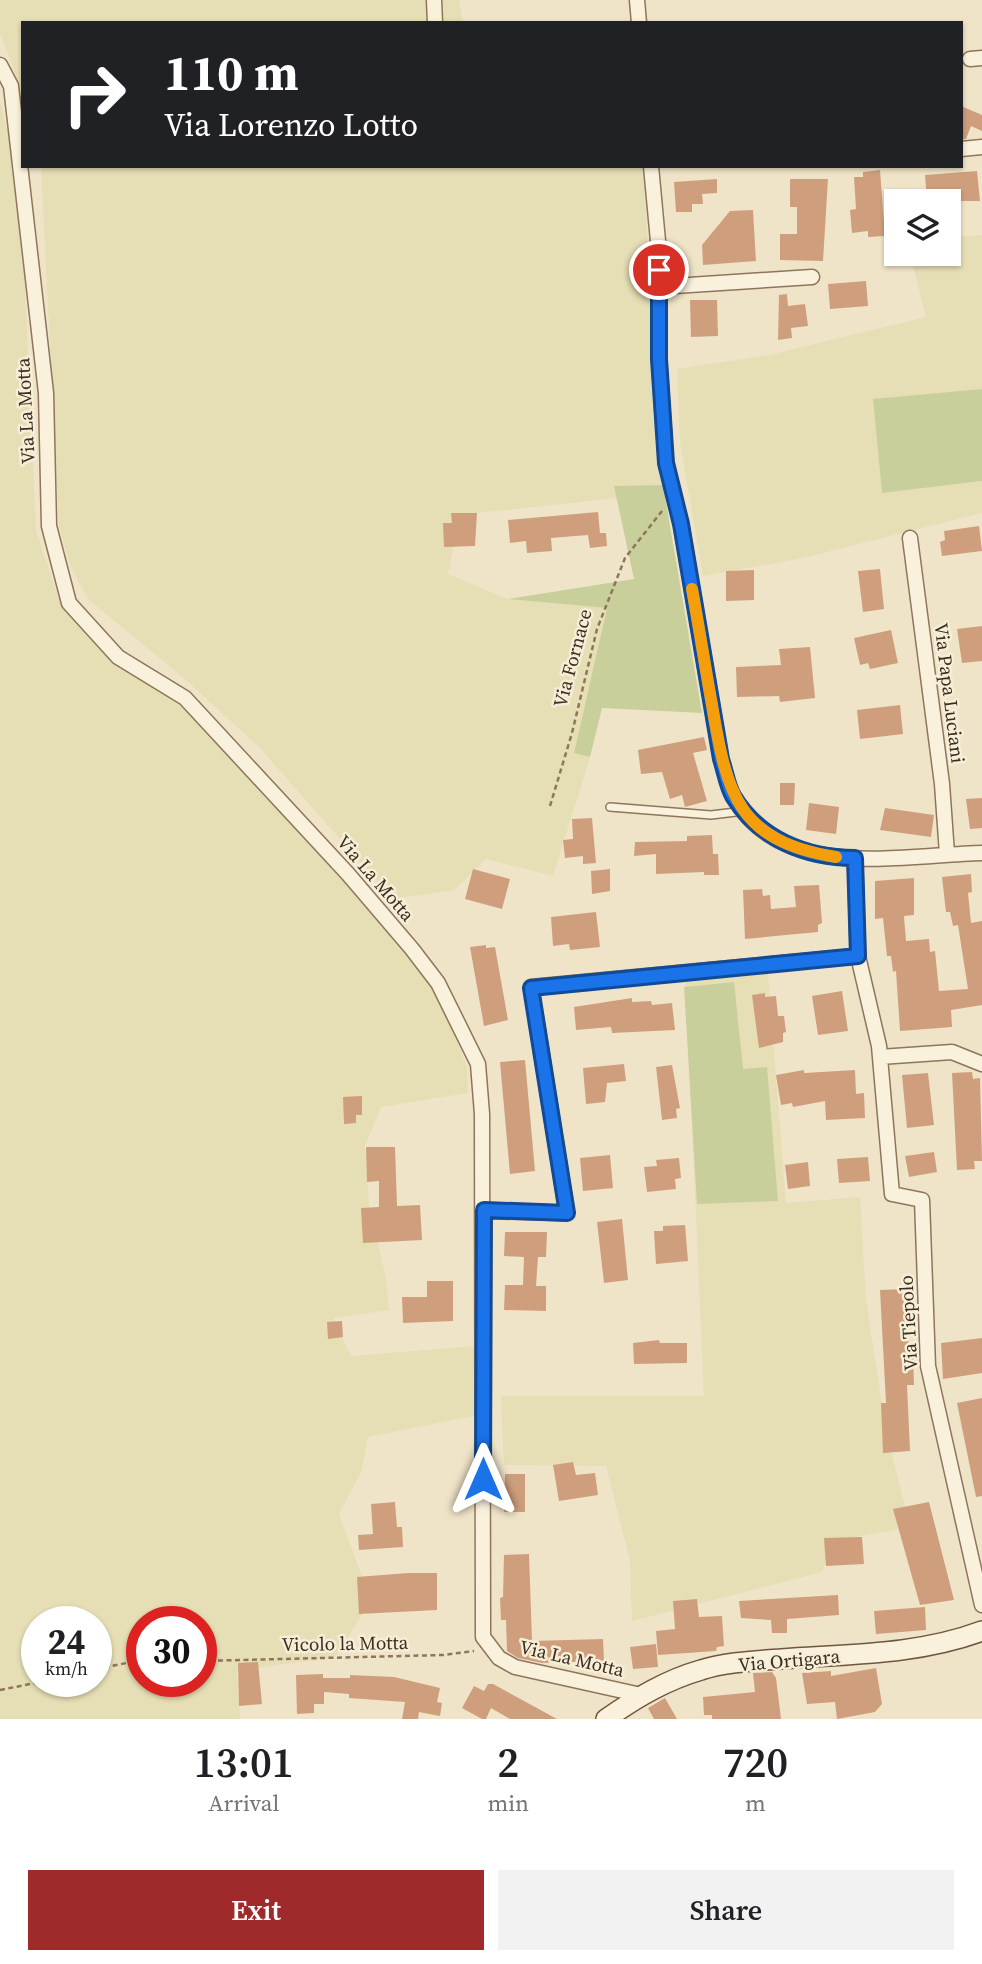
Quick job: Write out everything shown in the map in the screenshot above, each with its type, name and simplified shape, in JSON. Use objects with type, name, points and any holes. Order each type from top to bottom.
[{"type":"street","points":[[434,0],[435,21]]},
{"type":"street","points":[[637,0],[639,21]]},
{"type":"street","name":"Via La Motta","points":[[0,65],[11,86],[46,393],[49,526],[69,603],[118,657],[185,698],[348,874],[438,983],[478,1064],[484,1210],[483,1637],[489,1649],[515,1667],[641,1695]]},
{"type":"street","points":[[963,149],[982,147]]},
{"type":"street","points":[[651,168],[659,253],[659,359],[665,450],[721,759],[732,794],[759,828],[778,841],[808,852],[855,858],[982,853]]},
{"type":"street","points":[[659,287],[812,277]]},
{"type":"street","name":"Via Papa Luciani","points":[[910,538],[939,759],[947,854]]},
{"type":"street","name":"Via Tiepolo","points":[[855,858],[858,956],[880,1057],[892,1194],[922,1200],[928,1366],[982,1605]]},
{"type":"street","points":[[484,1210],[567,1213],[531,988],[858,956]]},
{"type":"street","points":[[880,1057],[952,1052],[982,1064]]},
{"type":"street","name":"Via Ortigara","points":[[606,1719],[641,1695],[702,1669],[752,1661],[912,1650],[955,1641],[982,1631]]},
{"type":"lane","points":[[610,807],[711,815],[744,811]]},
{"type":"path","name":"Via Fornace","points":[[550,806],[602,617],[625,558],[674,495]]},
{"type":"path","name":"Vicolo la Motta","points":[[217,1661],[443,1655],[489,1649]]},
{"type":"path","points":[[0,1690],[21,1686]]},
{"type":"shaded area","points":[[0,0],[459,0],[463,21],[21,21],[21,90],[0,33]]},
{"type":"shaded area","points":[[0,101],[20,182],[36,531],[58,597],[71,615],[171,697],[242,764],[375,913],[442,1002],[467,1068],[468,1093],[381,1107],[365,1146],[369,1205],[386,1279],[389,1310],[333,1318],[351,1356],[475,1346],[478,1415],[368,1437],[361,1472],[339,1514],[371,1601],[335,1657],[237,1671],[240,1719],[0,1719]]},
{"type":"shaded area","points":[[41,168],[644,168],[657,443],[663,485],[615,486],[617,498],[460,515],[448,574],[508,599],[607,608],[574,753],[590,757],[553,876],[486,859],[454,890],[393,899],[259,747],[186,680],[88,599],[70,565],[59,526]]},
{"type":"shaded area","points":[[982,235],[982,389],[873,400],[882,493],[982,481],[982,513],[803,558],[703,576],[680,441],[677,369],[769,355],[926,317],[913,266],[961,266],[961,236]]},
{"type":"shaded area","points":[[767,963],[786,1203],[860,1197],[866,1299],[886,1432],[910,1527],[833,1541],[822,1572],[632,1621],[630,1560],[606,1466],[504,1465],[501,1396],[704,1396],[685,972]]},
{"type":"green space","points":[[982,389],[982,481],[882,493],[873,399]]},
{"type":"green space","points":[[663,485],[702,713],[602,708],[590,757],[574,753],[607,608],[508,599],[634,579],[614,486]]},
{"type":"green space","points":[[734,982],[743,1069],[767,1067],[778,1201],[697,1204],[684,987]]},
{"type":"building","points":[[963,107],[982,115],[982,131],[971,126],[966,139],[963,139]]},
{"type":"building","points":[[880,170],[884,236],[868,237],[868,231],[852,233],[850,210],[856,209],[854,177],[863,177],[863,172]]},
{"type":"building","points":[[977,171],[980,201],[961,201],[961,189],[926,189],[925,175]]},
{"type":"building","points":[[717,179],[717,193],[702,194],[703,204],[692,204],[692,212],[676,212],[674,182]]},
{"type":"building","points":[[790,179],[828,179],[823,261],[780,260],[780,234],[797,234],[797,207],[790,207]]},
{"type":"building","points":[[753,210],[756,261],[703,265],[702,245],[730,211]]},
{"type":"building","points":[[866,281],[868,306],[830,309],[828,284]]},
{"type":"building","points":[[787,294],[788,306],[805,304],[808,326],[791,328],[792,338],[778,340],[779,295]]},
{"type":"building","points":[[690,300],[717,300],[718,336],[691,337]]},
{"type":"building","points":[[598,512],[600,533],[606,533],[607,546],[590,548],[588,535],[551,538],[552,551],[527,553],[526,541],[510,543],[508,520]]},
{"type":"building","points":[[451,513],[477,513],[475,546],[444,547],[443,523],[452,523]]},
{"type":"building","points":[[979,526],[982,551],[942,556],[940,542],[945,540],[944,531]]},
{"type":"building","points":[[880,569],[884,609],[863,612],[858,571]]},
{"type":"building","points":[[754,570],[754,600],[726,601],[726,571]]},
{"type":"building","points":[[982,626],[982,661],[962,663],[957,629]]},
{"type":"building","points":[[891,630],[898,663],[870,669],[868,663],[860,665],[854,638]]},
{"type":"building","points":[[810,647],[815,698],[780,702],[779,696],[737,697],[736,667],[781,665],[779,649]]},
{"type":"building","points":[[900,705],[903,734],[860,739],[857,710]]},
{"type":"building","points":[[704,737],[707,750],[693,753],[707,801],[685,807],[682,795],[670,799],[662,772],[641,774],[638,750]]},
{"type":"building","points":[[780,783],[795,783],[794,805],[780,805]]},
{"type":"building","points":[[982,798],[982,828],[970,829],[966,799]]},
{"type":"building","points":[[809,803],[839,807],[836,834],[806,830]]},
{"type":"building","points":[[885,808],[934,815],[931,837],[880,830]]},
{"type":"building","points":[[592,818],[596,863],[583,864],[583,856],[565,858],[563,840],[573,839],[572,819]]},
{"type":"building","points":[[712,835],[713,854],[718,854],[719,875],[704,875],[704,872],[656,874],[656,854],[634,856],[635,842],[687,841],[687,836]]},
{"type":"building","points":[[473,869],[510,879],[502,909],[465,899]]},
{"type":"building","points":[[610,869],[610,891],[592,894],[591,871]]},
{"type":"building","points":[[971,874],[972,892],[968,893],[971,923],[982,921],[982,1005],[951,1010],[952,1027],[900,1031],[896,971],[893,972],[891,956],[887,956],[883,918],[875,919],[875,881],[914,878],[914,915],[904,916],[906,941],[929,939],[930,952],[935,951],[939,991],[968,989],[958,925],[953,926],[950,912],[946,912],[942,877]]},
{"type":"building","points":[[819,885],[822,923],[818,925],[818,932],[745,939],[743,890],[762,889],[763,896],[770,895],[771,909],[796,907],[794,886]]},
{"type":"building","points":[[596,912],[600,947],[570,950],[569,944],[553,946],[551,917]]},
{"type":"building","points":[[486,945],[486,948],[495,947],[508,1020],[484,1026],[470,947]]},
{"type":"building","points":[[842,991],[848,1031],[818,1035],[812,996]]},
{"type":"building","points":[[765,993],[765,997],[776,996],[778,1016],[784,1016],[786,1032],[783,1033],[783,1042],[759,1048],[752,995]]},
{"type":"building","points":[[632,998],[632,1002],[651,1001],[652,1005],[672,1003],[675,1030],[612,1033],[611,1027],[576,1030],[574,1007]]},
{"type":"building","points":[[525,1060],[535,1171],[510,1174],[500,1062]]},
{"type":"building","points":[[624,1064],[626,1081],[607,1083],[605,1102],[586,1104],[583,1068]]},
{"type":"building","points":[[672,1065],[680,1108],[676,1109],[677,1118],[662,1120],[656,1067]]},
{"type":"building","points":[[804,1070],[804,1073],[855,1070],[856,1094],[864,1093],[865,1118],[826,1120],[825,1101],[793,1107],[792,1103],[781,1105],[776,1075]]},
{"type":"building","points":[[972,1072],[973,1079],[980,1078],[982,1161],[974,1161],[975,1169],[957,1170],[952,1073]]},
{"type":"building","points":[[928,1073],[934,1125],[907,1128],[902,1075]]},
{"type":"building","points":[[362,1096],[362,1115],[356,1115],[356,1123],[344,1124],[343,1097]]},
{"type":"building","points":[[366,1147],[395,1147],[397,1206],[420,1205],[422,1240],[363,1243],[361,1208],[379,1207],[379,1181],[367,1182]]},
{"type":"building","points":[[934,1152],[937,1172],[909,1177],[905,1156]]},
{"type":"building","points":[[610,1155],[613,1188],[583,1191],[580,1158]]},
{"type":"building","points":[[868,1157],[870,1181],[839,1183],[837,1159]]},
{"type":"building","points":[[679,1158],[681,1178],[675,1179],[676,1189],[647,1192],[644,1167],[657,1166],[656,1160]]},
{"type":"building","points":[[808,1162],[810,1186],[788,1189],[785,1165]]},
{"type":"building","points":[[622,1219],[628,1280],[604,1283],[597,1222]]},
{"type":"building","points":[[685,1225],[688,1261],[656,1264],[654,1231],[663,1231],[663,1226]]},
{"type":"building","points":[[505,1232],[547,1232],[546,1257],[538,1257],[536,1286],[546,1286],[546,1311],[504,1310],[505,1285],[523,1285],[524,1257],[504,1256]]},
{"type":"building","points":[[427,1281],[453,1281],[453,1321],[403,1323],[402,1297],[427,1297]]},
{"type":"building","points":[[906,1289],[909,1356],[913,1356],[914,1385],[907,1385],[910,1451],[883,1453],[881,1403],[886,1403],[880,1290]]},
{"type":"building","points":[[342,1321],[343,1337],[328,1339],[327,1322]]},
{"type":"building","points":[[982,1338],[982,1373],[943,1379],[941,1343]]},
{"type":"building","points":[[659,1340],[660,1343],[687,1343],[687,1363],[634,1364],[633,1343]]},
{"type":"building","points":[[982,1398],[982,1496],[976,1497],[957,1403]]},
{"type":"building","points":[[573,1462],[576,1475],[595,1473],[598,1495],[559,1501],[553,1465]]},
{"type":"building","points":[[505,1474],[525,1474],[525,1512],[504,1512]]},
{"type":"building","points":[[395,1502],[397,1527],[402,1527],[403,1547],[359,1550],[358,1535],[373,1534],[371,1504]]},
{"type":"building","points":[[929,1502],[954,1600],[920,1605],[893,1509]]},
{"type":"building","points":[[862,1537],[864,1564],[826,1566],[824,1538]]},
{"type":"building","points":[[529,1554],[532,1641],[603,1639],[604,1661],[542,1663],[518,1658],[507,1651],[506,1620],[501,1620],[500,1598],[503,1597],[504,1555]]},
{"type":"building","points":[[437,1573],[437,1610],[359,1614],[357,1577]]},
{"type":"building","points":[[838,1595],[839,1615],[787,1619],[787,1633],[772,1633],[771,1620],[741,1618],[739,1601]]},
{"type":"building","points":[[697,1599],[699,1617],[722,1616],[724,1646],[717,1647],[716,1651],[658,1655],[656,1631],[675,1629],[673,1601]]},
{"type":"building","points":[[925,1607],[926,1630],[876,1634],[874,1611]]},
{"type":"building","points":[[656,1644],[658,1667],[633,1669],[630,1647]]},
{"type":"building","points":[[258,1662],[262,1704],[239,1706],[238,1663]]},
{"type":"building","points":[[876,1668],[882,1704],[875,1712],[837,1719],[835,1702],[807,1704],[802,1673],[831,1671],[831,1676]]},
{"type":"building","points":[[772,1672],[776,1678],[781,1719],[712,1719],[712,1715],[704,1715],[703,1697],[755,1692],[753,1673]]},
{"type":"building","points":[[323,1674],[323,1678],[350,1678],[350,1675],[394,1677],[440,1688],[437,1702],[442,1703],[440,1716],[419,1712],[418,1719],[402,1719],[405,1702],[349,1698],[349,1694],[324,1692],[324,1704],[314,1704],[314,1713],[297,1714],[296,1675]]},
{"type":"building","points":[[488,1684],[493,1684],[557,1719],[510,1719],[491,1708],[486,1719],[482,1719],[462,1708],[474,1686],[484,1691]]},
{"type":"building","points":[[665,1698],[677,1719],[654,1719],[648,1708]]},
{"type":"slow traffic","points":[[692,589],[721,759],[732,794],[759,828],[778,841],[808,852],[836,857]]},
{"type":"route","points":[[483,1479],[484,1210],[567,1213],[531,988],[858,956],[855,858],[808,852],[778,841],[759,828],[732,794],[721,759],[681,524],[666,463],[659,359],[659,270]]}]
